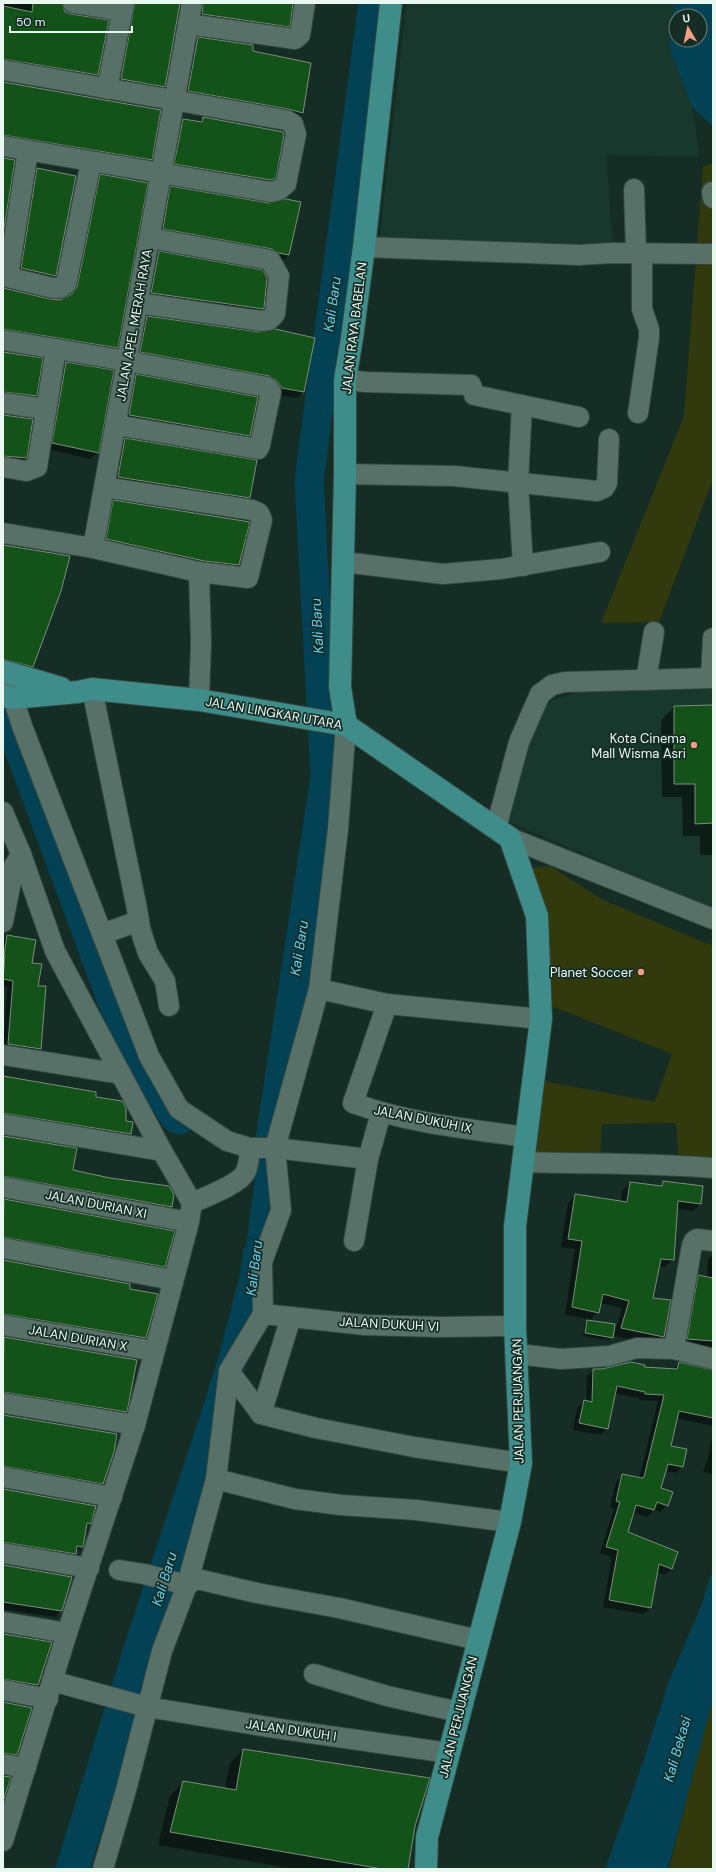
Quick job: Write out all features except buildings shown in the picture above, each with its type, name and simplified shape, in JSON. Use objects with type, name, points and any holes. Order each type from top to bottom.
[{"type":"main road","name":"JALAN RAYA BABELAN","points":[[344,725],[340,686],[345,474],[345,380],[364,247],[392,3]]},
{"type":"main road","name":"JALAN LINGKAR UTARA","points":[[7,672],[85,690],[199,700],[307,720],[344,725],[503,833]]},
{"type":"main road","name":"JALAN LINGKAR UTARA","points":[[7,697],[85,690]]},
{"type":"main road","name":"JALAN PERJUANGAN","points":[[426,1869],[427,1836],[510,1522],[520,1463],[515,1226],[541,1019],[538,916],[503,833]]},
{"type":"street","points":[[73,3],[124,7],[107,89]]},
{"type":"street","name":"JALAN APEL MERAH RAYA","points":[[93,548],[192,3]]},
{"type":"street","points":[[188,24],[295,39],[300,35],[305,3]]},
{"type":"street","points":[[3,70],[286,120],[293,124],[296,134],[286,184],[280,190],[271,192],[3,146]]},
{"type":"street","points":[[28,151],[5,277],[53,288],[60,288],[66,284],[91,162]]},
{"type":"street","points":[[634,189],[642,309],[649,329],[638,414]]},
{"type":"street","points":[[138,303],[261,321],[269,320],[275,314],[279,276],[270,260],[150,238]]},
{"type":"street","points":[[364,247],[580,255],[639,253],[713,254]]},
{"type":"street","points":[[3,340],[267,387],[271,392],[260,446],[258,449],[116,425]]},
{"type":"street","points":[[3,467],[26,471],[36,467],[56,349]]},
{"type":"street","points":[[345,380],[471,385],[474,395],[579,417]]},
{"type":"street","points":[[3,403],[45,409]]},
{"type":"street","points":[[522,405],[518,482],[523,566]]},
{"type":"street","points":[[345,474],[454,476],[598,491],[604,488],[607,483],[609,439]]},
{"type":"street","points":[[3,533],[93,548],[199,572],[248,578],[262,520],[259,513],[252,510],[104,487]]},
{"type":"street","points":[[343,562],[443,574],[523,566],[600,552]]},
{"type":"street","points":[[199,572],[201,643],[199,700]]},
{"type":"street","points":[[646,680],[654,632]]},
{"type":"street","points":[[713,638],[712,678],[565,682],[552,685],[540,694],[519,742],[503,833],[713,919]]},
{"type":"street","points":[[7,672],[7,697],[34,758],[149,1056],[179,1109],[227,1141],[256,1151],[368,1159]]},
{"type":"street","points":[[85,690],[139,921],[148,953],[165,981],[169,1006]]},
{"type":"street","points":[[192,1203],[233,1183],[244,1174],[256,1151],[319,989],[338,829],[344,725]]},
{"type":"street","points":[[3,812],[12,862],[55,951],[162,1151],[192,1203],[189,1222],[135,1425],[3,1841]]},
{"type":"street","points":[[3,922],[12,862]]},
{"type":"street","points":[[102,934],[139,921]]},
{"type":"street","points":[[319,989],[387,1004],[541,1019]]},
{"type":"street","name":"JALAN DUKUH IX","points":[[387,1004],[353,1103],[381,1113],[448,1126],[526,1138]]},
{"type":"street","points":[[3,1055],[121,1074]]},
{"type":"street","points":[[354,1242],[368,1159],[381,1113]]},
{"type":"street","points":[[3,1124],[162,1151]]},
{"type":"street","points":[[103,1869],[126,1790],[140,1705],[187,1585],[216,1479],[229,1371],[263,1314],[262,1262],[281,1210],[256,1151]]},
{"type":"street","points":[[523,1162],[713,1168]]},
{"type":"street","name":"JALAN DURIAN XI","points":[[3,1187],[189,1222]]},
{"type":"street","points":[[674,1349],[692,1246],[694,1241],[697,1239],[713,1241]]},
{"type":"street","points":[[3,1248],[173,1280]]},
{"type":"street","name":"JALAN DUKUH VI","points":[[263,1314],[365,1325],[440,1327],[516,1326]]},
{"type":"street","points":[[261,1414],[291,1317]]},
{"type":"street","name":"JALAN DURIAN X","points":[[3,1325],[154,1351]]},
{"type":"street","points":[[517,1354],[561,1359],[609,1356],[637,1348],[674,1349],[713,1359]]},
{"type":"street","points":[[229,1371],[261,1414],[316,1428],[414,1447],[520,1463]]},
{"type":"street","points":[[3,1403],[135,1425]]},
{"type":"street","points":[[3,1477],[112,1497]]},
{"type":"street","points":[[216,1479],[294,1499],[341,1505],[416,1510],[510,1522]]},
{"type":"street","points":[[3,1553],[89,1568]]},
{"type":"street","points":[[119,1570],[144,1574],[187,1585],[197,1579],[256,1593],[339,1608],[478,1640]]},
{"type":"street","points":[[3,1622],[68,1633]]},
{"type":"street","points":[[314,1674],[387,1696],[459,1712]]},
{"type":"street","name":"JALAN DUKUH I","points":[[3,1690],[50,1690],[104,1696],[140,1705],[281,1729],[449,1753]]},
{"type":"street","points":[[3,1764],[26,1768]]},
{"type":"shaded area","points":[[407,3],[676,3],[674,8],[668,8],[668,48],[670,48],[692,107],[700,157],[606,155],[613,246],[379,243]]},
{"type":"shaded area","points":[[713,689],[713,909],[505,820],[530,732],[547,702],[584,691]]},
{"type":"green space","points":[[713,163],[713,479],[659,622],[601,623],[684,416],[703,166]]},
{"type":"green space","points":[[550,866],[603,900],[713,946],[713,1164],[679,1162],[676,1123],[602,1124],[600,1158],[532,1156],[543,1081],[655,1102],[672,1054],[554,1007],[547,1013],[550,949],[545,917],[531,868]]},
{"type":"green space","points":[[713,1700],[713,1869],[669,1869],[706,1723]]},
{"type":"water","points":[[676,3],[713,3],[713,127],[692,107],[670,48],[708,48],[708,8],[674,8]]},
{"type":"water","points":[[258,1153],[275,1153],[262,1262],[229,1371],[176,1520],[76,1869],[55,1869],[124,1645],[215,1370],[245,1255]]},
{"type":"water","name":"Kali Bekasi","points":[[713,1572],[713,1699],[668,1869],[605,1869],[639,1774],[669,1681],[702,1604],[709,1579]]},
{"type":"waterway","name":"Kali Baru","points":[[267,1159],[325,777],[309,480],[373,3]]},
{"type":"waterway","points":[[3,711],[6,714],[127,1042],[174,1117],[179,1120]]},
{"type":"waterway","name":"Kali Baru","points":[[75,1869],[253,1294],[257,1255]]},
{"type":"place","name":"Kota Cinema Mall Wisma Asri","points":[[694,745]]},
{"type":"place","name":"Planet Soccer","points":[[641,972]]}]
